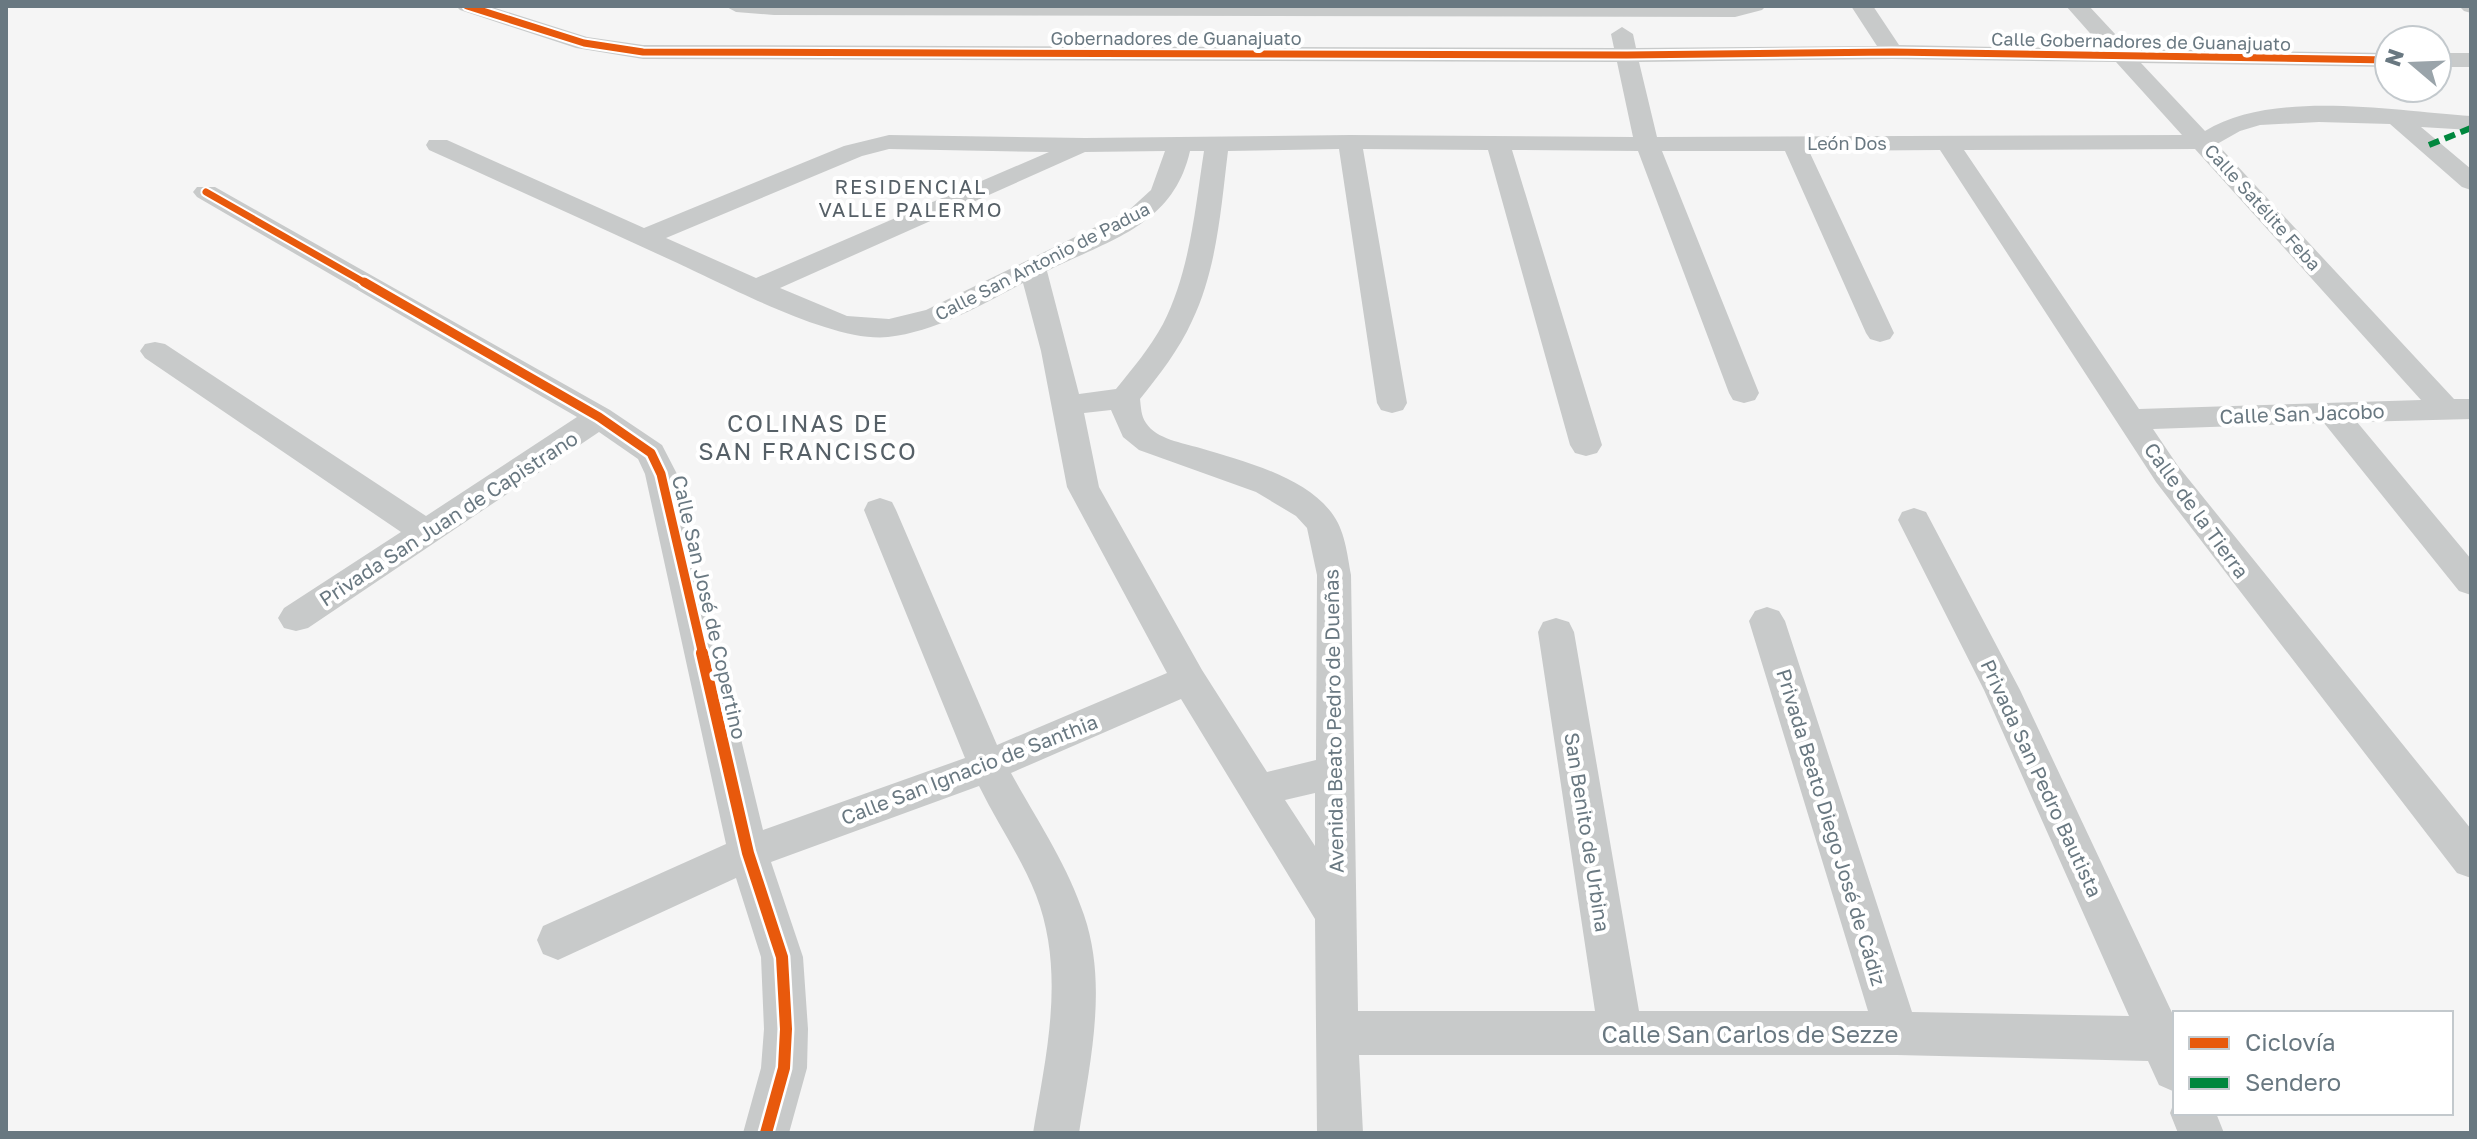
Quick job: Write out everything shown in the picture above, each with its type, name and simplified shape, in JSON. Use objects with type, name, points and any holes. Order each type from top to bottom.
[{"type":"street","name":"Gobernadores de Guanajuato","points":[[467,6],[584,43],[643,52],[1627,55],[1892,52]]},
{"type":"street","points":[[736,6],[1735,11],[1755,6]]},
{"type":"street","points":[[1862,6],[1892,52]]},
{"type":"street","name":"Calle Satélite Feba","points":[[2077,6],[2459,409]]},
{"type":"street","points":[[1630,10],[1627,55],[1647,144],[1744,393]]},
{"type":"street","points":[[1630,10],[1655,54]]},
{"type":"street","name":"Calle Gobernadores de Guanajuato","points":[[1892,52],[2373,60]]},
{"type":"street","name":"León Dos","points":[[643,238],[874,144],[2204,142],[2237,124],[2267,118],[2332,116],[2471,123]]},
{"type":"street","points":[[2399,120],[2471,182]]},
{"type":"street","points":[[1350,142],[1392,403]]},
{"type":"street","points":[[1793,142],[1880,333]]},
{"type":"street","points":[[1067,405],[1125,398],[1165,346],[1200,260],[1217,143]]},
{"type":"street","points":[[1498,143],[1586,445]]},
{"type":"street","name":"Calle de la Tierra","points":[[1947,143],[2167,474],[2471,860]]},
{"type":"street","name":"Calle San Antonio de Padua","points":[[438,145],[839,323],[861,328],[889,328],[936,316],[1150,207],[1169,184],[1179,144]]},
{"type":"street","points":[[756,288],[1085,145]]},
{"type":"street","name":"Calle San José de Copertino","points":[[206,192],[599,417],[651,453],[661,474],[748,853],[782,957],[785,987],[784,1068],[766,1133]]},
{"type":"street","name":"Avenida Beato Pedro de Dueñas","points":[[1033,269],[1056,351],[1083,487],[1189,680],[1336,916]]},
{"type":"street","points":[[155,351],[426,532]]},
{"type":"street","name":"Avenida Beato Pedro de Dueñas","points":[[1125,398],[1127,420],[1136,435],[1150,443],[1265,483],[1298,500],[1319,519],[1329,543],[1334,575],[1336,1033],[1340,1133]]},
{"type":"street","name":"Calle San Jacobo","points":[[2133,419],[2459,409]]},
{"type":"street","points":[[2331,412],[2471,582]]},
{"type":"street","name":"Privada San Juan de Capistrano","points":[[296,618],[599,417]]},
{"type":"street","points":[[880,510],[988,766],[1056,896],[1069,939],[1075,979],[1074,1019],[1056,1133]]},
{"type":"street","name":"Privada San Pedro Bautista","points":[[1914,520],[2002,690],[2169,1054]]},
{"type":"street","name":"Privada Beato Diego José de Cádiz","points":[[1767,621],[1897,1033]]},
{"type":"street","name":"San Benito de Urbina","points":[[1556,632],[1620,1032]]},
{"type":"street","name":"Calle San Ignacio de Santhia","points":[[558,940],[748,853],[988,766],[1189,680]]},
{"type":"street","points":[[1260,790],[1334,772]]},
{"type":"street","name":"Calle San Carlos de Sezze","points":[[1336,1033],[1897,1033],[2169,1054]]},
{"type":"marked path","points":[[2429,145],[2471,128]]},
{"type":"cycle path","points":[[467,6],[584,43],[643,52],[1627,55],[1892,52],[2373,60]]},
{"type":"cycle path","points":[[206,192],[599,417],[651,453],[661,474],[748,853],[782,957],[786,1029],[784,1068],[766,1133]]},
{"type":"district","name":"RESIDENCIAL VALLE PALERMO","points":[[911,198]]},
{"type":"district","name":"COLINAS DE SAN FRANCISCO","points":[[808,436]]}]
